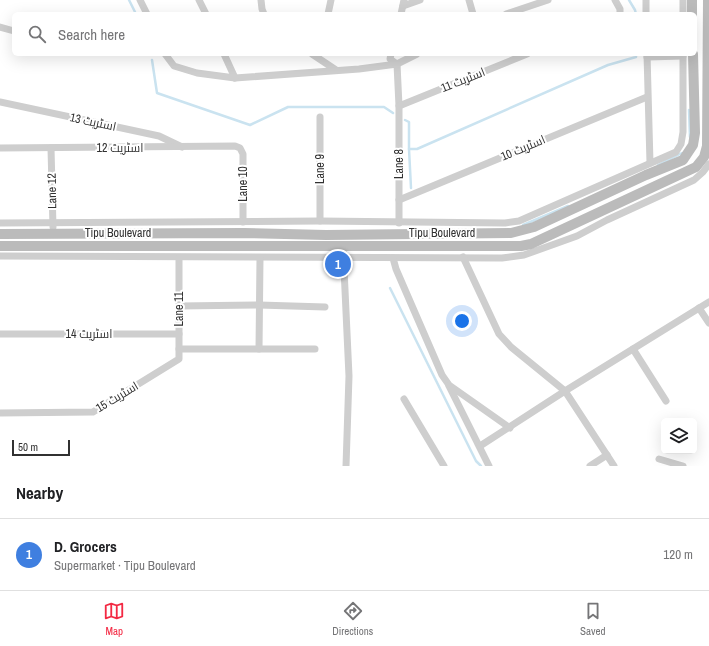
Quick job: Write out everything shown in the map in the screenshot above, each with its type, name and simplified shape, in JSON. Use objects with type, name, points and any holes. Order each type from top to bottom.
[{"type":"street","points":[[140,0],[146,12]]},
{"type":"street","points":[[199,0],[205,12]]},
{"type":"street","points":[[261,0],[263,12]]},
{"type":"street","points":[[328,12],[331,0]]},
{"type":"street","points":[[404,3],[420,0]]},
{"type":"street","points":[[469,0],[472,12]]},
{"type":"street","points":[[510,12],[528,3],[548,0]]},
{"type":"street","points":[[615,0],[620,12]]},
{"type":"street","points":[[646,0],[646,12]]},
{"type":"street","points":[[683,0],[683,12]]},
{"type":"street","points":[[692,0],[692,12]]},
{"type":"street","name":"Tipu Boulevard","points":[[0,246],[343,247],[521,246],[531,244],[696,167],[704,157],[707,146],[708,0]]},
{"type":"street","points":[[0,27],[12,30]]},
{"type":"street","points":[[166,56],[174,66],[198,73],[235,78],[397,64],[413,56]]},
{"type":"street","points":[[225,56],[235,78]]},
{"type":"street","points":[[321,56],[336,70]]},
{"type":"street","points":[[391,56],[390,59],[397,64]]},
{"type":"street","name":"اسٹریٹ 11","points":[[399,106],[522,56]]},
{"type":"street","points":[[646,56],[650,163]]},
{"type":"street","points":[[0,223],[320,221],[505,223],[519,221],[676,152],[681,144],[683,132],[687,56]]},
{"type":"street","name":"Tipu Boulevard","points":[[0,234],[244,233],[326,235],[511,233],[534,227],[646,175],[683,160],[693,145],[695,133],[687,56]]},
{"type":"street","name":"Lane 8","points":[[397,64],[399,106],[399,223]]},
{"type":"street","name":"اسٹریٹ 10","points":[[399,200],[647,96]]},
{"type":"street","name":"اسٹریٹ 13","points":[[0,102],[159,136],[183,147]]},
{"type":"street","name":"Lane 9","points":[[320,117],[320,221]]},
{"type":"street","name":"اسٹریٹ 12","points":[[0,148],[235,146],[240,148]]},
{"type":"street","name":"Lane 12","points":[[51,148],[53,234]]},
{"type":"street","name":"Lane 10","points":[[240,148],[243,154],[242,222]]},
{"type":"street","points":[[0,256],[179,258],[502,258],[524,255],[577,236],[607,220],[694,180],[709,164]]},
{"type":"street","points":[[476,246],[477,223]]},
{"type":"street","points":[[158,246],[159,234]]},
{"type":"street","points":[[343,247],[349,376],[346,466]]},
{"type":"street","points":[[463,257],[499,334],[512,347],[565,391],[613,466]]},
{"type":"street","name":"Lane 11","points":[[179,258],[179,359]]},
{"type":"street","points":[[259,349],[260,258]]},
{"type":"street","points":[[393,258],[396,269],[442,375],[449,385],[489,466]]},
{"type":"street","points":[[480,446],[565,391],[709,302]]},
{"type":"street","points":[[179,306],[259,305],[325,307]]},
{"type":"street","points":[[699,308],[709,323]]},
{"type":"street","name":"اسٹریٹ 14","points":[[0,334],[179,334]]},
{"type":"street","points":[[179,349],[315,349]]},
{"type":"street","points":[[633,349],[666,401]]},
{"type":"street","name":"اسٹریٹ 15","points":[[0,413],[93,412],[179,359]]},
{"type":"street","points":[[449,385],[510,428]]},
{"type":"street","points":[[404,399],[444,466]]},
{"type":"street","points":[[590,466],[607,455]]},
{"type":"street","points":[[659,459],[683,466]]},
{"type":"waterway","points":[[129,0],[135,12]]},
{"type":"waterway","points":[[629,0],[636,12]]},
{"type":"waterway","points":[[409,149],[417,149],[608,65],[636,56]]},
{"type":"waterway","points":[[152,60],[157,93],[250,125],[288,107],[384,107],[393,113]]},
{"type":"waterway","points":[[689,110],[690,137]]},
{"type":"waterway","points":[[405,120],[409,122],[411,188]]},
{"type":"waterway","points":[[658,165],[682,153]]},
{"type":"waterway","points":[[523,225],[568,206]]},
{"type":"waterway","points":[[390,288],[476,461],[481,466]]},
{"type":"place","name":"D. Grocers","points":[[338,264]]}]
